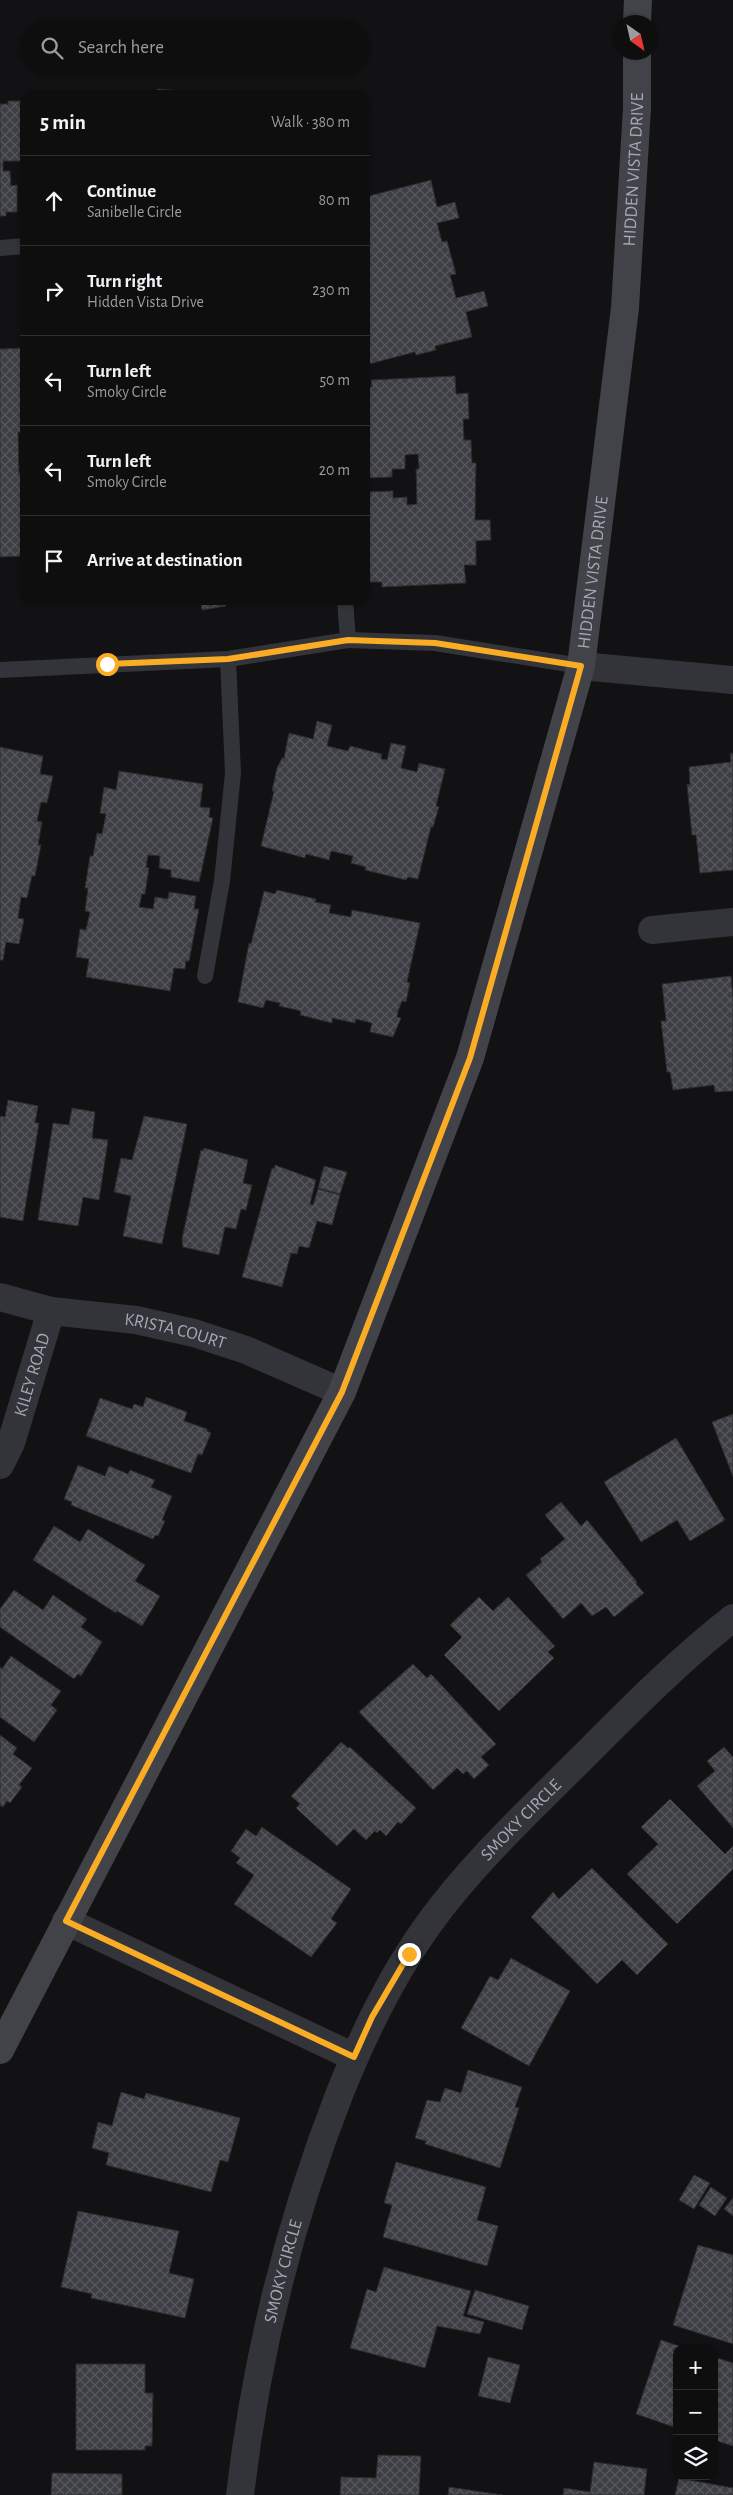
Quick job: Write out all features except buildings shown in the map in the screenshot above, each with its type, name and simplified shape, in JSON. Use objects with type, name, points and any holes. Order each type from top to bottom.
[{"type":"street","points":[[637,15],[638,0]]},
{"type":"street","name":"HIDDEN VISTA DRIVE","points":[[0,2050],[342,1392],[470,1058],[581,666],[625,308],[637,60]]},
{"type":"street","points":[[581,666],[733,680]]},
{"type":"street","points":[[652,930],[733,922]]},
{"type":"street","name":"KRISTA COURT","points":[[0,1298],[51,1311],[136,1320],[194,1333],[246,1350],[342,1392]]},
{"type":"street","name":"KILEY ROAD","points":[[0,1465],[11,1443],[51,1311]]},
{"type":"street","name":"SMOKY CIRCLE","points":[[240,2495],[245,2450],[262,2354],[300,2203],[354,2057],[392,1980],[427,1926],[466,1875],[659,1681],[700,1644],[733,1618]]},
{"type":"street","points":[[66,1921],[354,2057]]},
{"type":"lane","points":[[0,248],[20,246]]},
{"type":"lane","points":[[345,605],[348,640]]},
{"type":"lane","points":[[0,670],[228,659],[348,640],[435,643],[581,666]]},
{"type":"lane","points":[[205,976],[222,881],[233,773],[228,659]]},
{"type":"route","points":[[107,664],[228,659],[348,640],[435,643],[581,666],[470,1058],[342,1392],[66,1921],[354,2057],[372,2017],[409,1954]]}]
